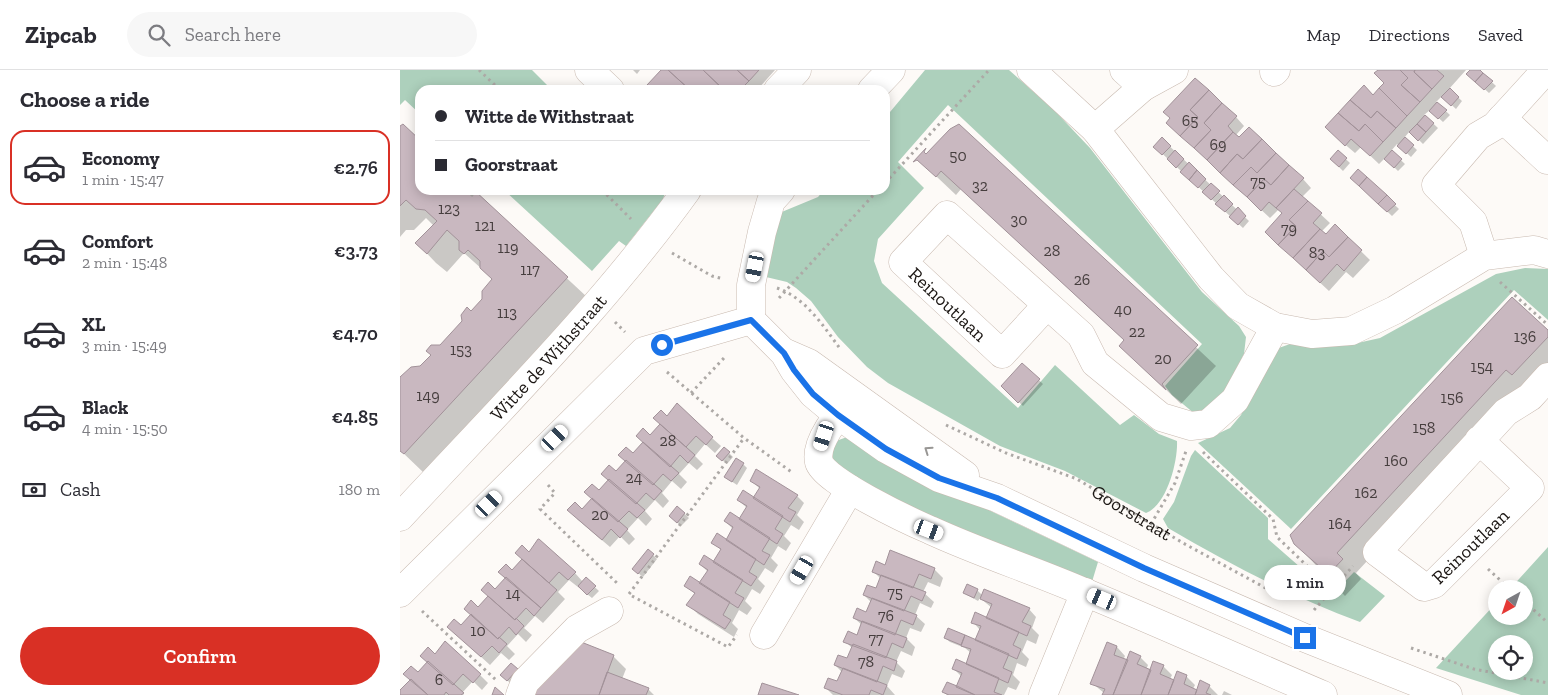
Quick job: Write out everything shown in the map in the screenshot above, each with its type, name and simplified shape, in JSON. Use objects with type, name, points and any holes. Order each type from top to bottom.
[{"type":"street","points":[[588,70],[604,85]]},
{"type":"street","points":[[782,85],[796,70]]},
{"type":"street","points":[[877,85],[891,70]]},
{"type":"street","points":[[1031,70],[1095,129],[1211,278],[1238,306],[1275,327],[1312,334],[1351,331],[1395,310],[1484,256],[1534,250],[1548,254]]},
{"type":"street","points":[[1095,129],[1134,79],[1174,70]]},
{"type":"street","points":[[1484,256],[1473,222],[1436,185],[1478,136],[1495,126],[1546,70]]},
{"type":"street","points":[[1502,118],[1547,160]]},
{"type":"street","name":"Witte de Withstraat","points":[[400,518],[596,304],[651,240],[683,195]]},
{"type":"street","points":[[776,195],[771,201],[762,232],[751,285],[753,322],[784,353],[794,370],[813,394],[846,406],[886,449],[939,478],[997,498],[1180,584],[1305,638],[1448,695]]},
{"type":"street","name":"Reinoutlaan","points":[[1047,305],[1002,354],[903,262],[947,215],[1047,305],[1081,336],[1095,363],[1160,417],[1190,436]]},
{"type":"street","points":[[401,592],[644,351],[753,322]]},
{"type":"street","points":[[1190,436],[1208,424],[1235,400],[1275,327]]},
{"type":"street","points":[[1377,552],[1506,412],[1530,397],[1548,377]]},
{"type":"street","points":[[846,406],[824,436],[819,451],[819,462],[826,473],[850,489],[929,530],[1085,592],[1319,694]]},
{"type":"street","name":"Reinoutlaan","points":[[1377,552],[1415,583],[1424,587],[1434,584],[1530,488],[1479,440]]},
{"type":"street","points":[[764,635],[850,489]]},
{"type":"street","points":[[1043,695],[1085,592]]},
{"type":"street","points":[[510,690],[525,682],[577,628],[621,599]]},
{"type":"path","points":[[479,70],[495,85]]},
{"type":"path","points":[[890,178],[989,70]]},
{"type":"path","points":[[691,393],[753,322],[785,291],[873,195]]},
{"type":"path","points":[[1484,256],[1491,273],[1548,325]]},
{"type":"path","points":[[751,285],[793,294],[816,318],[844,354]]},
{"type":"path","points":[[596,304],[691,393],[765,455],[812,485],[826,473]]},
{"type":"path","name":"Goorstraat","points":[[939,420],[1006,453],[1077,479],[1151,524],[1279,594]]},
{"type":"path","points":[[1151,524],[1175,484],[1190,436]]},
{"type":"path","points":[[1190,436],[1200,449],[1273,519],[1276,537],[1332,590]]},
{"type":"path","points":[[744,438],[621,599],[728,647],[746,622],[764,635]]},
{"type":"path","points":[[530,464],[555,493],[540,509],[620,587]]},
{"type":"path","points":[[1314,610],[1352,567],[1377,552]]},
{"type":"path","points":[[401,592],[510,690]]},
{"type":"path","points":[[1305,606],[1322,614]]},
{"type":"path","points":[[1533,609],[1548,623]]},
{"type":"path","points":[[1408,647],[1474,668],[1548,684]]},
{"type":"green space","points":[[400,70],[532,70],[547,85],[415,85],[415,109],[405,100],[400,105]]},
{"type":"green space","points":[[925,70],[1009,70],[1054,110],[1090,148],[1202,292],[1239,326],[1246,337],[1244,354],[1219,401],[1195,414],[1172,395],[1165,386],[1202,344],[948,105],[898,162],[924,188],[878,239],[874,261],[882,283],[1018,408],[1055,365],[1120,425],[1134,415],[1159,434],[1177,441],[1176,460],[1170,482],[1160,501],[1146,513],[1065,471],[1000,446],[888,383],[867,367],[838,337],[811,301],[787,282],[766,277],[772,216],[820,195],[890,195],[890,112]]},
{"type":"green space","points":[[509,195],[664,195],[626,246],[619,241],[592,271]]},
{"type":"green space","points":[[1525,268],[1548,269],[1548,320],[1514,290],[1291,529],[1198,443],[1230,428],[1241,415],[1273,350],[1290,344],[1344,346],[1380,338],[1496,274]]},
{"type":"green space","points":[[847,437],[951,492],[1098,562],[1091,585],[899,502],[839,469],[831,459],[836,441]]},
{"type":"green space","points":[[1195,450],[1268,518],[1268,539],[1332,595],[1354,572],[1385,596],[1360,622],[1310,602],[1262,579],[1168,528],[1163,519],[1174,502]]},
{"type":"green space","points":[[1548,547],[1548,695],[1521,695],[1436,668],[1488,612],[1488,625],[1533,625],[1533,580],[1518,580]]},
{"type":"building","points":[[661,70],[668,70],[684,85],[647,85]]},
{"type":"building","points":[[668,70],[703,70],[719,85],[684,85]]},
{"type":"building","points":[[703,70],[737,70],[749,81],[745,85],[719,85]]},
{"type":"building","points":[[737,70],[759,70],[749,81]]},
{"type":"building","points":[[1378,70],[1400,70],[1408,78],[1401,85],[1420,102],[1407,116],[1379,88],[1384,83],[1374,73]]},
{"type":"building","points":[[1400,70],[1415,70],[1414,72],[1432,89],[1420,102],[1401,85],[1408,78]]},
{"type":"building","points":[[1415,70],[1437,70],[1444,76],[1432,89],[1414,72]]},
{"type":"building","points":[[1470,70],[1480,70],[1483,73],[1475,82],[1466,74]]},
{"type":"building","points":[[1483,73],[1493,81],[1484,90],[1475,82]]},
{"type":"building","points":[[1195,78],[1209,90],[1190,110],[1198,117],[1180,136],[1166,123],[1170,118],[1163,112]]},
{"type":"building","points":[[1364,85],[1373,95],[1379,88],[1407,116],[1396,128],[1377,111],[1371,118],[1350,100]]},
{"type":"building","points":[[1450,88],[1459,97],[1451,106],[1441,97]]},
{"type":"building","points":[[1209,90],[1222,103],[1204,123],[1211,130],[1194,148],[1180,136],[1198,117],[1190,110]]},
{"type":"building","points":[[1350,100],[1371,118],[1377,111],[1396,128],[1383,142],[1365,124],[1359,131],[1338,113]]},
{"type":"building","points":[[1437,102],[1447,110],[1438,119],[1429,111]]},
{"type":"building","points":[[1222,103],[1237,116],[1228,126],[1233,132],[1207,160],[1194,148],[1211,130],[1204,123]]},
{"type":"building","points":[[1338,113],[1359,131],[1365,124],[1383,142],[1370,156],[1351,139],[1345,146],[1325,127]]},
{"type":"building","points":[[1425,115],[1434,123],[1426,132],[1417,124]]},
{"type":"building","points":[[403,124],[415,135],[415,195],[479,195],[568,277],[404,454],[400,451],[400,377],[411,367],[420,366],[431,355],[426,351],[431,345],[440,345],[462,321],[461,315],[467,307],[471,311],[482,299],[482,291],[492,279],[480,268],[480,261],[468,250],[464,254],[459,250],[459,241],[447,230],[427,254],[415,243],[437,221],[425,210],[416,209],[406,200],[400,206],[400,126]]},
{"type":"building","points":[[959,124],[1198,345],[1162,384],[1166,390],[1119,346],[1124,340],[941,171],[936,177],[917,160],[913,162],[926,148],[924,152],[926,154],[950,129]]},
{"type":"building","points":[[1417,124],[1426,132],[1418,141],[1409,132]]},
{"type":"building","points":[[1249,127],[1262,139],[1243,159],[1237,154],[1220,173],[1207,160],[1233,132],[1239,137]]},
{"type":"building","points":[[1162,137],[1171,146],[1162,155],[1153,147]]},
{"type":"building","points":[[1405,137],[1414,145],[1406,154],[1397,146]]},
{"type":"building","points":[[1262,139],[1276,153],[1257,173],[1251,167],[1233,185],[1220,173],[1237,154],[1243,159]]},
{"type":"building","points":[[1175,150],[1184,159],[1176,168],[1167,159]]},
{"type":"building","points":[[1338,150],[1347,158],[1339,167],[1330,159]]},
{"type":"building","points":[[1392,150],[1402,159],[1394,168],[1384,159]]},
{"type":"building","points":[[1276,153],[1289,165],[1271,185],[1264,179],[1247,197],[1233,185],[1251,167],[1257,173]]},
{"type":"building","points":[[1189,162],[1197,170],[1189,180],[1180,172]]},
{"type":"building","points":[[1289,165],[1304,178],[1276,208],[1269,202],[1261,211],[1247,197],[1264,179],[1271,185]]},
{"type":"building","points":[[1358,169],[1367,177],[1359,186],[1350,178]]},
{"type":"building","points":[[1197,170],[1206,179],[1198,188],[1189,180]]},
{"type":"building","points":[[1367,177],[1387,195],[1378,204],[1359,186]]},
{"type":"building","points":[[1211,183],[1220,191],[1211,200],[1202,192]]},
{"type":"building","points":[[1294,189],[1308,201],[1289,220],[1296,226],[1278,245],[1265,232],[1282,213],[1276,208]]},
{"type":"building","points":[[1224,195],[1233,204],[1225,212],[1215,204]]},
{"type":"building","points":[[1387,195],[1396,204],[1387,212],[1378,204]]},
{"type":"building","points":[[1308,201],[1322,213],[1313,223],[1320,229],[1293,258],[1278,245],[1296,226],[1289,220]]},
{"type":"building","points":[[1238,207],[1246,216],[1238,225],[1229,217]]},
{"type":"building","points":[[1335,224],[1348,237],[1329,257],[1323,251],[1306,270],[1293,258],[1320,229],[1326,234]]},
{"type":"building","points":[[1348,237],[1362,250],[1344,271],[1337,264],[1320,283],[1306,270],[1323,251],[1329,257]]},
{"type":"building","points":[[1512,297],[1548,330],[1548,337],[1512,375],[1506,370],[1337,553],[1343,559],[1326,577],[1328,581],[1315,568],[1319,570],[1321,568],[1294,544],[1290,535]]},
{"type":"building","points":[[1022,363],[1040,379],[1018,403],[1001,386]]},
{"type":"building","points":[[677,403],[713,437],[706,445],[696,436],[686,447],[653,418],[661,410],[667,416]]},
{"type":"building","points":[[660,424],[695,455],[688,463],[680,455],[670,467],[636,436],[643,428],[650,435]]},
{"type":"building","points":[[643,442],[679,473],[671,481],[663,474],[653,485],[618,455],[626,447],[633,453]]},
{"type":"building","points":[[724,447],[730,452],[722,461],[716,456]]},
{"type":"building","points":[[736,458],[744,463],[732,482],[724,477]]},
{"type":"building","points":[[626,460],[662,491],[654,500],[646,493],[636,504],[601,474],[609,465],[616,471]]},
{"type":"building","points":[[756,469],[798,495],[788,508],[796,512],[790,522],[753,498],[760,487],[750,481]]},
{"type":"building","points":[[609,479],[645,510],[637,518],[629,511],[618,522],[584,492],[592,484],[599,490]]},
{"type":"building","points":[[743,490],[783,516],[775,529],[783,534],[777,544],[739,519],[747,506],[737,500]]},
{"type":"building","points":[[592,498],[628,529],[620,538],[611,529],[602,540],[567,510],[575,502],[582,509]]},
{"type":"building","points":[[677,506],[685,513],[677,523],[669,516]]},
{"type":"building","points":[[730,512],[770,538],[762,551],[770,555],[764,565],[726,540],[733,527],[724,521]]},
{"type":"building","points":[[717,533],[756,559],[749,572],[757,577],[751,586],[713,562],[721,549],[711,543]]},
{"type":"building","points":[[538,539],[576,572],[568,580],[559,572],[549,583],[515,553],[522,545],[529,552]]},
{"type":"building","points":[[648,549],[654,554],[638,574],[632,569]]},
{"type":"building","points":[[890,550],[935,568],[931,579],[919,574],[913,588],[872,572],[876,561],[885,565]]},
{"type":"building","points":[[704,555],[743,580],[735,593],[744,598],[738,608],[699,583],[708,570],[699,564]]},
{"type":"building","points":[[522,559],[557,590],[541,608],[498,572],[506,564],[512,570]]},
{"type":"building","points":[[881,575],[926,592],[922,601],[911,596],[904,611],[863,595],[867,585],[876,588]]},
{"type":"building","points":[[690,576],[730,602],[723,615],[731,620],[725,629],[686,605],[695,593],[684,586]]},
{"type":"building","points":[[506,577],[541,608],[534,616],[526,608],[515,620],[481,590],[488,582],[495,589]]},
{"type":"building","points":[[586,577],[596,586],[587,595],[578,586]]},
{"type":"building","points":[[967,584],[978,589],[974,598],[963,593]]},
{"type":"building","points":[[984,589],[1030,608],[1022,622],[1031,626],[1027,636],[986,618],[992,604],[980,599]]},
{"type":"building","points":[[488,596],[524,626],[516,635],[509,627],[498,639],[464,609],[471,600],[478,607]]},
{"type":"building","points":[[872,598],[917,615],[913,625],[901,620],[895,635],[853,618],[857,608],[866,612]]},
{"type":"building","points":[[975,612],[1019,632],[1013,645],[1021,649],[1017,659],[975,640],[981,626],[971,623]]},
{"type":"building","points":[[471,614],[498,639],[499,637],[507,644],[499,653],[492,646],[481,657],[447,627],[454,619],[461,625]]},
{"type":"building","points":[[862,621],[907,638],[903,648],[892,643],[886,658],[843,642],[848,631],[857,635]]},
{"type":"building","points":[[948,628],[965,635],[961,645],[944,638]]},
{"type":"building","points":[[965,635],[1009,654],[1003,668],[1012,672],[1008,683],[966,664],[971,649],[961,646]]},
{"type":"building","points":[[571,638],[614,655],[599,695],[527,695]]},
{"type":"building","points":[[445,641],[481,674],[473,683],[463,674],[453,685],[420,656],[428,647],[435,654]]},
{"type":"building","points":[[1107,642],[1117,646],[1114,655],[1128,660],[1113,695],[1102,695],[1105,689],[1090,684]]},
{"type":"building","points":[[853,644],[897,661],[894,671],[883,666],[877,682],[834,665],[838,655],[847,658]]},
{"type":"building","points":[[1130,651],[1141,656],[1137,664],[1151,670],[1141,695],[1113,695]]},
{"type":"building","points":[[956,659],[999,678],[994,692],[1002,695],[975,695],[956,687],[962,673],[952,669]]},
{"type":"building","points":[[428,661],[464,693],[461,695],[449,695],[446,692],[444,695],[428,695],[403,674],[411,666],[418,672]]},
{"type":"building","points":[[1153,661],[1164,665],[1160,674],[1174,680],[1168,695],[1141,695]]},
{"type":"building","points":[[511,663],[518,669],[507,681],[500,675]]},
{"type":"building","points":[[843,668],[887,685],[883,695],[871,690],[869,695],[843,695],[824,688],[828,678],[837,681]]},
{"type":"building","points":[[1177,671],[1187,675],[1184,684],[1197,690],[1195,695],[1168,695]]},
{"type":"building","points":[[607,672],[649,688],[646,695],[599,695]]},
{"type":"building","points":[[411,679],[428,695],[400,695],[400,690]]},
{"type":"building","points":[[1200,680],[1210,685],[1206,693],[1211,695],[1195,695]]},
{"type":"building","points":[[947,682],[975,695],[949,695],[942,692]]},
{"type":"building","points":[[762,683],[799,695],[758,695]]},
{"type":"building","points":[[495,687],[504,695],[492,695]]},
{"type":"route","points":[[662,345],[751,320],[784,353],[794,370],[813,394],[838,415],[886,449],[939,478],[997,498],[1144,568],[1305,638]]}]
